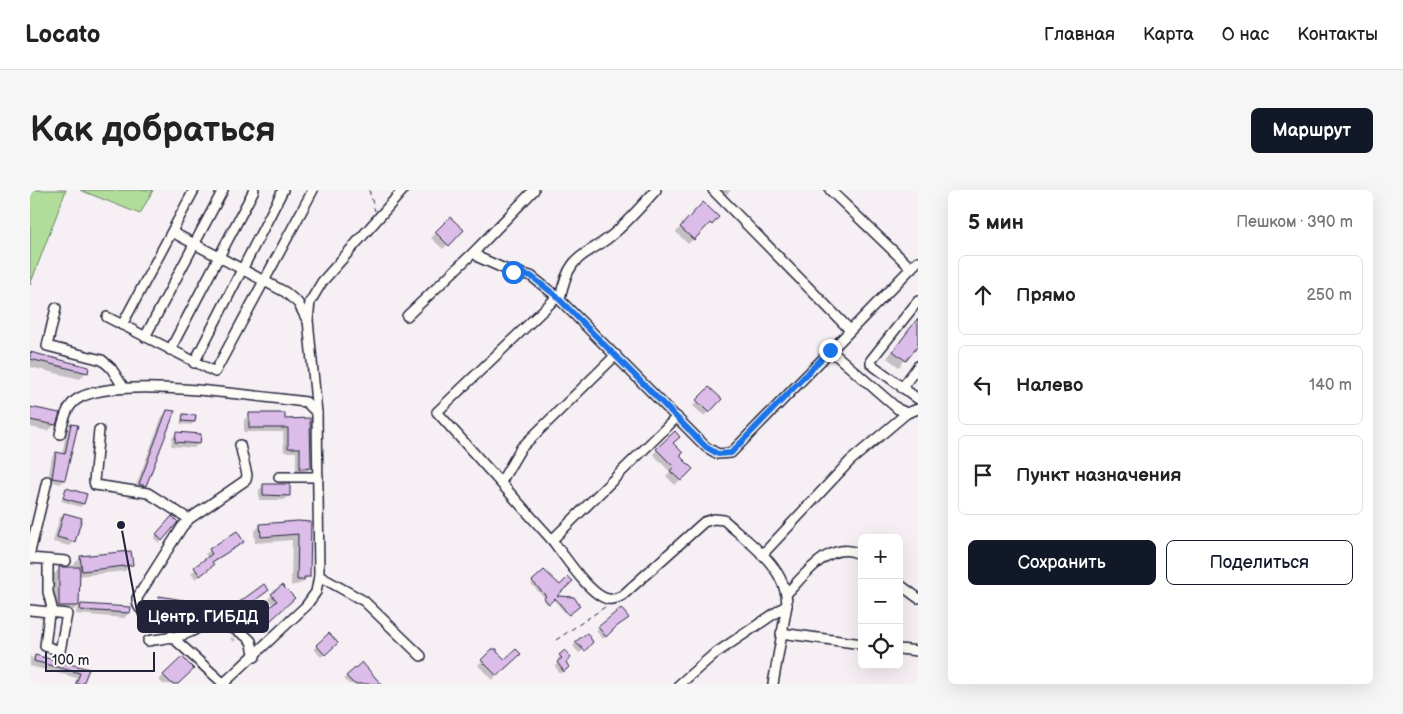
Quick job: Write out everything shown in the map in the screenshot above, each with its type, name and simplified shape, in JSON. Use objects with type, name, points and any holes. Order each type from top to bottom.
[{"type":"street","points":[[122,325],[194,190]]},
{"type":"street","points":[[145,337],[223,190]]},
{"type":"street","points":[[170,350],[254,190]]},
{"type":"street","points":[[194,363],[283,190]]},
{"type":"street","points":[[107,317],[212,372],[218,370],[313,190]]},
{"type":"street","points":[[171,636],[224,684],[255,657],[306,606],[316,592],[319,576],[318,413],[308,320],[310,302],[322,282],[403,190]]},
{"type":"street","points":[[407,316],[474,252],[534,190]]},
{"type":"street","points":[[656,190],[618,230],[582,254],[574,262],[563,284],[559,298],[437,412],[552,540],[593,591],[608,599],[616,599],[623,595],[704,522],[714,519],[724,520],[759,552],[783,581],[787,593],[787,605],[773,684]]},
{"type":"street","points":[[713,190],[850,330]]},
{"type":"street","points":[[474,252],[480,258],[505,270],[531,276],[559,298],[706,447],[718,454],[731,453],[915,264],[830,190]]},
{"type":"street","points":[[172,232],[285,292],[298,303],[308,320]]},
{"type":"street","points":[[918,301],[871,360],[873,368],[918,399]]},
{"type":"street","points":[[56,308],[47,346],[102,360],[111,368],[124,388]]},
{"type":"street","points":[[830,350],[898,409],[907,413]]},
{"type":"street","points":[[501,482],[521,448],[616,355]]},
{"type":"street","points":[[902,388],[918,366]]},
{"type":"street","points":[[60,434],[67,411],[74,401],[85,395],[124,388],[209,391],[306,402],[318,413]]},
{"type":"street","points":[[759,552],[850,461],[907,413],[918,409]]},
{"type":"street","points":[[552,540],[677,417]]},
{"type":"street","points":[[99,430],[95,485],[148,493],[189,519]]},
{"type":"street","points":[[240,445],[247,475],[246,480],[189,519],[137,598],[137,604],[140,610],[204,620],[246,635],[251,641],[255,657]]},
{"type":"street","points":[[279,477],[318,477]]},
{"type":"street","points":[[30,552],[35,515],[48,481]]},
{"type":"street","points":[[787,593],[826,555],[851,551],[858,554]]},
{"type":"street","points":[[30,558],[66,561]]},
{"type":"street","points":[[30,610],[51,613],[48,592],[48,561]]},
{"type":"street","points":[[319,576],[364,601],[421,656]]},
{"type":"street","points":[[903,587],[918,598]]},
{"type":"street","points":[[680,684],[713,655],[787,605]]},
{"type":"street","points":[[148,640],[196,630],[204,620]]},
{"type":"street","points":[[781,632],[858,643]]},
{"type":"street","points":[[903,649],[918,651]]},
{"type":"path","points":[[369,190],[378,218]]},
{"type":"path","points":[[556,640],[616,599]]},
{"type":"green space","points":[[30,190],[66,190],[30,285]]},
{"type":"green space","points":[[80,190],[153,190],[140,214]]},
{"type":"building","points":[[703,202],[719,217],[712,225],[710,223],[694,240],[680,227]]},
{"type":"building","points":[[450,217],[464,230],[449,246],[435,232]]},
{"type":"building","points":[[918,318],[918,346],[906,361],[893,351]]},
{"type":"building","points":[[30,352],[89,367],[88,373],[30,359]]},
{"type":"building","points":[[709,387],[722,399],[709,413],[696,400]]},
{"type":"building","points":[[30,407],[60,413],[56,425],[30,420]]},
{"type":"building","points":[[167,410],[175,411],[146,486],[139,484]]},
{"type":"building","points":[[249,413],[285,413],[285,419],[310,418],[311,468],[300,469],[300,448],[288,448],[288,428],[249,428]]},
{"type":"building","points":[[183,414],[196,415],[195,422],[182,421]]},
{"type":"building","points":[[71,424],[78,425],[65,480],[52,478],[56,452],[65,454]]},
{"type":"building","points":[[675,431],[680,437],[673,443],[683,453],[680,456],[693,469],[681,481],[670,471],[674,467],[656,449]]},
{"type":"building","points":[[176,432],[201,434],[200,444],[175,442]]},
{"type":"building","points":[[263,484],[290,484],[290,496],[263,495]]},
{"type":"building","points":[[66,488],[87,494],[84,504],[63,498]]},
{"type":"building","points":[[64,513],[82,518],[75,542],[57,537]]},
{"type":"building","points":[[172,516],[178,522],[162,541],[156,534]]},
{"type":"building","points":[[298,521],[311,522],[310,577],[304,577],[304,580],[297,580],[298,534],[261,537],[260,524]]},
{"type":"building","points":[[237,531],[244,542],[212,562],[214,565],[200,576],[194,567],[212,554],[209,549]]},
{"type":"building","points":[[131,551],[133,565],[82,571],[80,556]]},
{"type":"building","points":[[59,567],[80,567],[79,606],[59,606]]},
{"type":"building","points":[[544,570],[560,585],[568,577],[573,581],[557,596],[574,597],[580,606],[569,615],[555,598],[549,604],[544,598],[546,596],[532,581]]},
{"type":"building","points":[[264,584],[269,590],[231,618],[224,608],[231,602],[234,606]]},
{"type":"building","points":[[282,585],[295,598],[270,621],[263,613],[277,601],[271,594]]},
{"type":"building","points":[[159,596],[220,606],[218,613],[158,602]]},
{"type":"building","points":[[81,604],[131,607],[130,613],[80,610]]},
{"type":"building","points":[[621,608],[629,618],[606,637],[598,627]]},
{"type":"building","points":[[329,633],[338,643],[325,655],[316,645]]},
{"type":"building","points":[[587,633],[593,642],[585,651],[575,642]]},
{"type":"building","points":[[492,649],[497,649],[497,652],[505,659],[516,649],[521,654],[497,676],[481,660]]},
{"type":"building","points":[[565,650],[571,658],[566,662],[569,667],[564,672],[557,662],[562,658],[559,655]]},
{"type":"building","points":[[35,655],[89,669],[83,684],[76,684],[80,673],[34,661]]},
{"type":"building","points":[[182,657],[194,669],[178,684],[172,684],[163,675]]},
{"type":"building","points":[[362,662],[381,684],[354,684],[346,676]]},
{"type":"place","name":"Центр. ГИБДД","points":[[121,525]]},
{"type":"route","points":[[513,272],[531,276],[555,295],[706,447],[718,454],[731,453],[830,350]]}]
